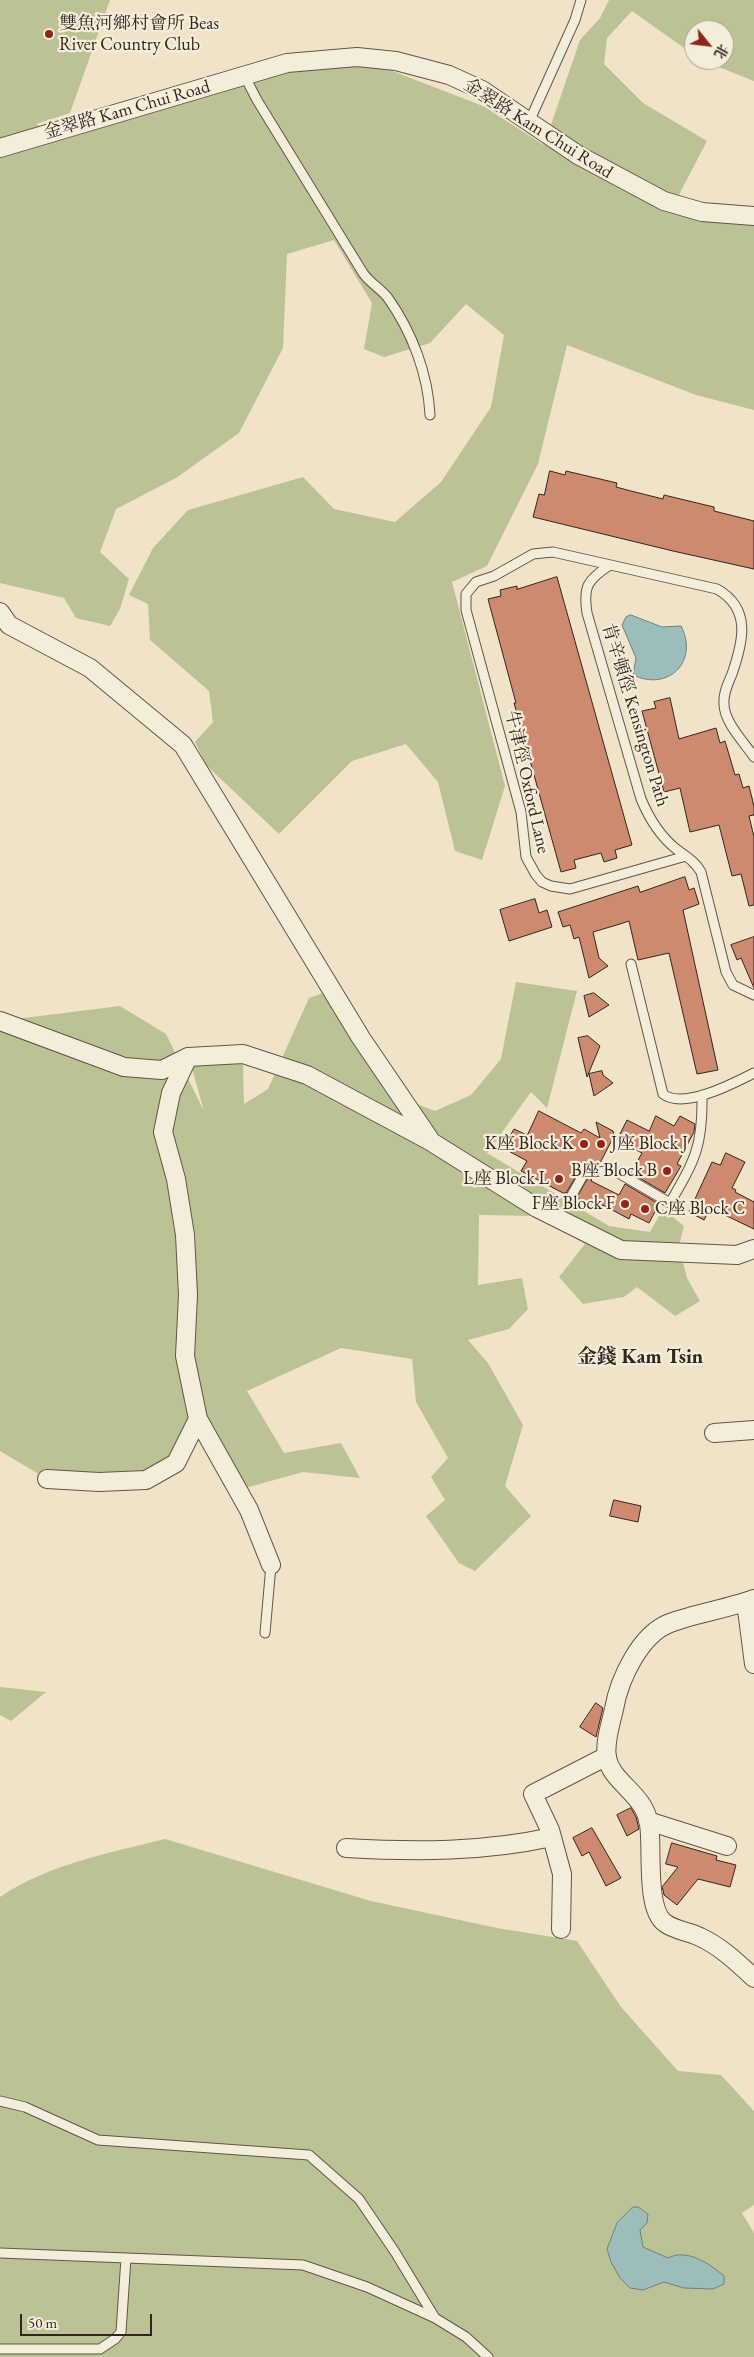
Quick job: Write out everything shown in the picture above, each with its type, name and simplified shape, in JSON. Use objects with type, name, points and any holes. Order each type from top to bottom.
[{"type":"street","name":"金翠路 Kam Chui Road","points":[[0,148],[287,63],[357,57],[396,61],[449,75],[482,90],[578,155],[664,201],[702,212],[754,216]]},
{"type":"street","points":[[0,612],[9,625],[90,668],[183,745],[361,1038],[430,1140]]},
{"type":"street","points":[[0,1021],[124,1067],[162,1070],[188,1057],[244,1054],[307,1075],[430,1140],[537,1208],[621,1250],[737,1255],[754,1249]]},
{"type":"street","points":[[188,1057],[171,1093],[163,1132],[176,1179],[185,1235],[188,1295],[185,1356],[198,1419],[249,1510],[271,1566]]},
{"type":"street","points":[[47,1479],[99,1482],[146,1480],[176,1462],[198,1419]]},
{"type":"street","points":[[714,1433],[754,1430]]},
{"type":"street","points":[[754,1664],[750,1600],[669,1623],[656,1630],[640,1648],[617,1691],[607,1756],[615,1773],[638,1797],[647,1813],[653,1900],[659,1916],[665,1924],[701,1937],[718,1948],[754,1978]]},
{"type":"street","points":[[561,1929],[562,1874],[552,1837],[533,1794],[607,1756]]},
{"type":"street","points":[[648,1821],[727,1846]]},
{"type":"street","points":[[346,1848],[414,1852],[465,1850],[522,1844],[552,1837]]},
{"type":"lane","points":[[530,122],[575,20],[581,0]]},
{"type":"lane","points":[[244,75],[257,100],[363,273],[387,297],[406,329],[424,371],[429,396],[430,415]]},
{"type":"lane","name":"牛津徑 Oxford Lane","points":[[610,565],[552,552],[533,554],[494,576],[483,579],[470,587],[466,594],[466,610],[521,812],[526,857],[536,875],[551,886],[570,889],[686,856]]},
{"type":"lane","points":[[610,565],[717,589],[731,599],[740,612],[742,630],[741,649],[724,692],[724,706],[731,723],[754,757]]},
{"type":"lane","name":"肯辛頓徑 Kensington Path","points":[[610,565],[594,576],[587,585],[584,597],[587,614],[641,799],[654,826],[663,837],[692,860],[701,872],[726,972],[733,985],[754,995]]},
{"type":"lane","points":[[630,964],[663,1094],[666,1097],[684,1098],[709,1094],[754,1073]]},
{"type":"lane","points":[[572,1194],[587,1168],[593,1172],[615,1171],[670,1203],[697,1153],[702,1121],[702,1095]]},
{"type":"lane","points":[[265,1633],[271,1566]]},
{"type":"lane","points":[[0,2101],[25,2107],[98,2140],[309,2155],[359,2199],[395,2252],[435,2318]]},
{"type":"lane","points":[[0,2253],[302,2265],[367,2287],[435,2318],[466,2337],[488,2357]]},
{"type":"lane","points":[[0,2349],[100,2349],[115,2339],[120,2332],[126,2258]]},
{"type":"green space","points":[[0,0],[110,0],[70,113],[36,124],[65,139],[268,74],[369,62],[483,106],[544,145],[580,40],[600,18],[609,0],[754,0],[754,81],[726,70],[734,70],[734,20],[684,20],[684,48],[632,11],[607,38],[604,64],[643,103],[707,141],[671,210],[754,225],[754,410],[696,395],[567,345],[538,464],[487,566],[452,582],[505,786],[482,860],[455,851],[438,782],[406,744],[352,761],[279,834],[206,765],[195,742],[213,722],[209,691],[150,640],[148,604],[129,595],[153,548],[188,510],[303,477],[334,509],[395,522],[441,482],[491,407],[504,335],[466,304],[430,343],[384,357],[364,349],[372,303],[334,240],[287,254],[283,348],[239,433],[176,478],[116,509],[100,552],[129,579],[120,609],[110,626],[76,618],[64,598],[0,583]]},
{"type":"green space","points":[[516,982],[577,991],[547,1108],[531,1092],[487,1153],[609,1226],[650,1232],[663,1209],[684,1226],[679,1246],[687,1278],[700,1301],[675,1316],[637,1287],[624,1297],[583,1304],[559,1277],[585,1244],[538,1216],[479,1215],[478,1285],[522,1278],[528,1309],[509,1329],[468,1340],[488,1363],[523,1425],[505,1486],[531,1516],[475,1571],[459,1563],[426,1516],[445,1500],[431,1477],[448,1458],[416,1402],[412,1359],[341,1348],[247,1391],[284,1453],[341,1443],[360,1478],[303,1472],[238,1490],[198,1419],[159,1473],[47,1479],[0,1451],[0,1021],[120,1006],[166,1034],[204,1111],[191,1065],[235,1056],[243,1065],[244,1104],[268,1089],[309,998],[326,992],[401,1098],[435,1111],[471,1095],[501,1059]]},
{"type":"green space","points":[[0,1687],[46,1692],[11,1721],[0,1715]]},
{"type":"green space","points":[[165,1839],[371,1901],[497,1928],[577,1941],[621,2007],[678,2071],[721,2075],[754,2111],[754,2205],[742,2213],[754,2233],[754,2357],[0,2357],[0,1897],[39,1876],[59,1868]]},
{"type":"water","points":[[631,615],[662,627],[681,626],[686,639],[686,651],[683,661],[677,670],[669,676],[658,679],[646,679],[633,675],[636,658],[622,625],[626,617]]},
{"type":"water","points":[[633,2207],[638,2207],[648,2214],[647,2223],[640,2230],[643,2247],[668,2258],[675,2255],[683,2255],[705,2262],[724,2276],[724,2284],[713,2289],[684,2288],[664,2282],[643,2290],[630,2288],[620,2278],[611,2262],[607,2249],[617,2223]]},
{"type":"building","points":[[550,471],[565,475],[566,471],[617,483],[616,487],[663,499],[664,495],[714,507],[714,511],[754,521],[754,569],[533,517],[539,494],[544,495]]},
{"type":"building","points":[[557,577],[632,845],[615,850],[617,858],[604,862],[601,853],[574,860],[576,868],[561,872],[514,703],[516,703],[488,599],[501,596],[500,590],[517,586],[517,589]]},
{"type":"building","points":[[670,698],[679,739],[716,728],[720,743],[725,741],[735,775],[739,774],[743,788],[749,786],[754,806],[754,815],[749,816],[754,837],[754,905],[749,906],[741,874],[732,876],[719,825],[690,832],[680,788],[664,792],[642,711],[656,708],[654,702]]},
{"type":"building","points":[[685,877],[689,890],[694,888],[699,904],[683,910],[718,1070],[697,1074],[669,953],[638,960],[629,921],[593,932],[599,958],[608,966],[589,978],[579,937],[574,939],[570,925],[563,927],[558,912],[638,886],[640,892]]},
{"type":"building","points":[[535,899],[539,913],[547,910],[552,927],[509,941],[500,910]]},
{"type":"building","points":[[754,937],[754,988],[741,958],[737,960],[731,945]]},
{"type":"building","points":[[594,993],[609,1005],[589,1017],[584,996]]},
{"type":"building","points":[[588,1036],[600,1046],[587,1077],[578,1038]]},
{"type":"building","points":[[602,1071],[603,1075],[613,1083],[594,1096],[589,1074]]},
{"type":"building","points":[[539,1111],[581,1133],[584,1129],[600,1138],[596,1122],[613,1131],[614,1136],[599,1165],[588,1162],[584,1163],[566,1193],[521,1171],[527,1161],[503,1148],[514,1129],[527,1135]]},
{"type":"building","points":[[656,1116],[674,1126],[680,1116],[695,1124],[694,1132],[677,1164],[681,1166],[665,1193],[631,1173],[642,1153],[617,1140],[627,1120],[649,1131]]},
{"type":"building","points":[[726,1153],[745,1162],[732,1188],[736,1190],[735,1192],[754,1202],[754,1229],[710,1208],[704,1220],[689,1212],[712,1162],[720,1165]]},
{"type":"building","points":[[589,1177],[592,1178],[591,1181],[619,1195],[625,1184],[659,1204],[649,1223],[631,1214],[629,1219],[603,1205],[601,1210],[577,1198]]},
{"type":"building","points":[[614,1500],[641,1506],[638,1522],[610,1516]]},
{"type":"building","points":[[596,1703],[603,1708],[596,1737],[580,1727]]},
{"type":"building","points":[[631,1808],[639,1829],[627,1836],[617,1815]]},
{"type":"building","points":[[592,1828],[621,1878],[606,1886],[589,1852],[582,1856],[573,1838]]},
{"type":"building","points":[[672,1843],[717,1856],[716,1860],[736,1865],[730,1887],[698,1879],[677,1905],[664,1895],[662,1887],[678,1867],[666,1864]]},
{"type":"place","name":"雙魚河鄉村會所 Beas River Country Club","points":[[49,34]]},
{"type":"place","name":"K座 Block K","points":[[584,1144]]},
{"type":"place","name":"J座 Block J","points":[[601,1144]]},
{"type":"place","name":"B座 Block B","points":[[667,1171]]},
{"type":"place","name":"L座 Block L","points":[[559,1179]]},
{"type":"place","name":"F座 Block F","points":[[625,1204]]},
{"type":"place","name":"C座 Block C","points":[[645,1209]]},
{"type":"district","name":"金錢 Kam Tsin","points":[[640,1358]]}]
